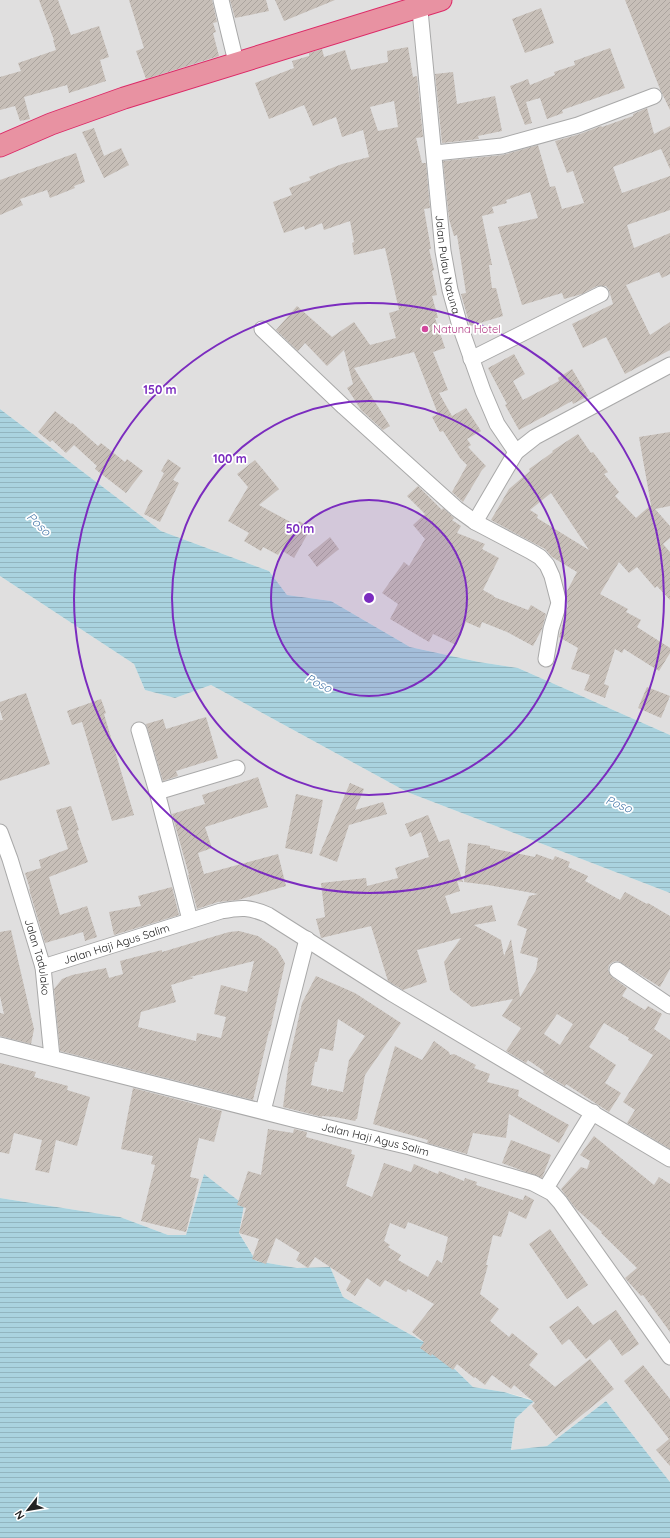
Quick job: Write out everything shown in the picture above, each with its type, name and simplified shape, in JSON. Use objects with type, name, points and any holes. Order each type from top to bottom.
[{"type":"highway","points":[[0,146],[51,124],[124,98],[420,3],[441,0]]},
{"type":"street","points":[[221,0],[236,62]]},
{"type":"street","name":"Jalan Pulau Natuna","points":[[420,3],[443,251],[450,290],[460,326],[483,391],[497,424],[516,452]]},
{"type":"street","points":[[435,153],[502,146],[578,125],[654,96]]},
{"type":"street","points":[[471,359],[601,294]]},
{"type":"street","points":[[262,329],[344,407],[450,504],[475,522],[540,557],[547,565],[552,576],[559,603],[551,630],[546,660]]},
{"type":"street","points":[[475,522],[516,452],[535,437],[670,365]]},
{"type":"street","points":[[139,730],[157,792],[190,920]]},
{"type":"street","points":[[157,792],[237,768]]},
{"type":"street","name":"Jalan Tadulako","points":[[0,832],[5,855],[43,967],[52,1057]]},
{"type":"street","name":"Jalan Haji Agus Salim","points":[[43,967],[190,920],[228,910],[240,908],[254,909],[268,915],[391,993],[670,1159]]},
{"type":"street","points":[[264,1111],[307,939]]},
{"type":"street","points":[[617,970],[670,1006]]},
{"type":"street","name":"Jalan Haji Agus Salim","points":[[0,1045],[52,1057],[186,1093],[410,1147],[520,1178],[546,1188],[560,1202],[670,1356]]},
{"type":"street","points":[[546,1188],[593,1112]]},
{"type":"shaded area","points":[[0,0],[670,0],[670,735],[518,668],[479,662],[410,647],[331,601],[287,595],[269,571],[161,531],[0,409]]},
{"type":"shaded area","points":[[0,576],[134,664],[145,690],[175,698],[211,685],[407,792],[670,893],[670,1482],[606,1401],[547,1446],[511,1451],[515,1419],[534,1400],[504,1392],[473,1387],[431,1346],[343,1297],[330,1267],[297,1268],[256,1261],[204,1174],[187,1235],[168,1235],[120,1217],[0,1198]]},
{"type":"water","name":"Poso","points":[[0,409],[161,531],[269,571],[287,595],[331,601],[410,647],[479,662],[518,668],[670,735],[670,893],[407,792],[211,685],[175,698],[145,690],[134,664],[0,576]]},
{"type":"water","points":[[204,1174],[244,1205],[239,1233],[256,1261],[297,1268],[330,1267],[343,1297],[431,1346],[473,1387],[504,1392],[534,1401],[515,1419],[511,1450],[547,1446],[606,1401],[670,1482],[670,1538],[0,1538],[0,1198],[120,1217],[168,1235],[186,1235]]},
{"type":"building","points":[[39,0],[58,0],[71,35],[99,26],[109,57],[100,60],[106,81],[69,93],[67,85],[24,97],[30,119],[20,121],[15,106],[0,110],[0,77],[21,71],[18,63],[56,50],[54,40]]},
{"type":"building","points":[[129,0],[212,0],[217,22],[213,23],[216,32],[213,33],[219,56],[146,79],[136,51],[144,48]]},
{"type":"building","points":[[230,0],[266,0],[269,11],[235,18]]},
{"type":"building","points":[[275,0],[335,0],[284,21]]},
{"type":"building","points":[[625,0],[670,0],[670,110],[660,89]]},
{"type":"building","points":[[541,8],[554,43],[525,53],[512,19]]},
{"type":"building","points":[[408,47],[413,77],[417,76],[423,137],[416,138],[422,163],[426,163],[430,208],[424,209],[431,249],[429,249],[434,270],[432,271],[437,295],[432,296],[438,318],[435,318],[445,348],[433,352],[448,390],[439,393],[452,416],[466,408],[481,431],[467,439],[471,445],[468,447],[486,466],[482,470],[463,502],[452,492],[467,465],[460,458],[443,431],[440,432],[432,417],[438,414],[414,352],[354,368],[390,426],[383,430],[361,410],[347,388],[353,384],[344,350],[327,366],[305,343],[298,351],[276,330],[297,306],[332,337],[354,322],[370,345],[396,338],[389,313],[399,310],[385,248],[354,255],[352,243],[354,242],[350,221],[324,230],[322,223],[305,230],[304,226],[284,233],[273,202],[292,195],[289,188],[311,180],[309,177],[342,164],[369,157],[363,130],[342,137],[336,117],[313,126],[304,105],[269,119],[255,83],[294,68],[292,61],[309,56],[309,53],[322,49],[324,57],[345,50],[351,70],[388,62],[387,51]],"holes":[[[394,101],[398,127],[378,131],[370,107]]]},
{"type":"building","points":[[610,48],[625,88],[562,110],[563,113],[547,119],[540,98],[526,102],[532,123],[525,125],[510,86],[528,79],[530,85],[555,75],[554,72],[575,65],[574,61]]},
{"type":"building","points":[[453,72],[457,104],[495,96],[502,131],[478,136],[479,139],[442,143],[435,74]]},
{"type":"building","points":[[647,108],[654,134],[670,126],[670,169],[661,149],[613,167],[622,193],[670,176],[670,210],[627,225],[634,248],[670,233],[670,274],[662,278],[659,272],[626,285],[650,335],[670,322],[670,350],[625,374],[606,337],[583,348],[572,324],[613,304],[609,290],[606,286],[597,286],[582,294],[564,299],[562,293],[522,305],[498,227],[538,218],[530,192],[506,200],[507,203],[492,207],[494,213],[482,216],[492,265],[489,265],[492,288],[496,288],[503,316],[470,326],[461,294],[466,293],[457,235],[454,236],[449,219],[443,161],[503,155],[538,145],[550,187],[555,186],[562,209],[584,203],[573,171],[567,173],[555,141],[633,116],[633,114]]},
{"type":"building","points":[[94,128],[104,156],[121,148],[129,165],[104,178],[82,132]]},
{"type":"building","points":[[76,153],[85,182],[74,186],[75,188],[50,198],[47,190],[20,199],[23,205],[0,215],[0,180]]},
{"type":"building","points":[[514,354],[525,374],[513,381],[523,400],[559,381],[558,378],[572,369],[588,396],[573,404],[572,401],[519,430],[505,405],[507,404],[488,368]]},
{"type":"building","points":[[55,411],[71,424],[72,423],[98,446],[101,443],[125,462],[127,459],[143,471],[126,493],[95,469],[97,466],[74,445],[66,453],[52,440],[50,442],[38,432]]},
{"type":"building","points":[[670,432],[670,506],[655,509],[670,526],[670,538],[663,544],[670,552],[670,600],[657,586],[655,588],[637,567],[629,573],[619,562],[600,594],[628,609],[626,612],[641,620],[637,627],[670,648],[670,653],[659,671],[624,649],[622,653],[615,649],[604,684],[609,686],[605,698],[584,690],[590,675],[571,669],[578,648],[559,637],[568,605],[566,593],[577,572],[552,557],[545,549],[491,520],[509,489],[530,471],[529,469],[553,452],[552,451],[578,434],[591,453],[593,452],[608,472],[604,474],[619,492],[615,496],[636,518],[651,505],[639,437]],"holes":[[[551,493],[589,550],[537,518],[538,515],[530,510]]]},
{"type":"building","points":[[168,459],[181,468],[173,480],[179,483],[160,522],[144,514],[164,473],[161,471]]},
{"type":"building","points":[[255,460],[279,489],[259,505],[296,525],[299,521],[311,528],[294,558],[281,550],[278,555],[263,547],[261,551],[244,541],[249,533],[228,521],[248,487],[237,474]]},
{"type":"building","points":[[418,486],[442,510],[443,508],[454,518],[452,520],[461,526],[457,533],[485,544],[482,549],[499,558],[483,590],[494,597],[528,610],[531,605],[546,614],[542,629],[533,646],[507,632],[482,622],[480,628],[466,622],[456,645],[433,634],[429,642],[390,619],[398,604],[382,593],[404,562],[409,566],[425,539],[413,525],[425,514],[407,496]]},
{"type":"building","points":[[330,537],[339,549],[317,567],[308,555]]},
{"type":"building","points":[[647,687],[670,696],[661,718],[638,708]]},
{"type":"building","points":[[26,693],[50,764],[0,781],[0,720],[3,720],[0,710],[0,702]]},
{"type":"building","points":[[101,699],[106,713],[104,714],[134,815],[112,821],[82,722],[72,725],[67,711]]},
{"type":"building","points":[[206,717],[218,758],[176,771],[178,776],[163,781],[146,724],[163,719],[166,729]]},
{"type":"building","points":[[258,777],[268,807],[205,827],[212,848],[198,853],[204,874],[278,854],[286,886],[238,900],[218,902],[197,909],[172,814],[205,804],[202,795]]},
{"type":"building","points":[[350,783],[364,789],[355,810],[383,802],[387,814],[349,825],[337,862],[319,855]]},
{"type":"building","points":[[296,794],[323,800],[312,854],[285,848]]},
{"type":"building","points":[[71,806],[79,830],[77,831],[88,862],[49,877],[60,915],[87,906],[97,937],[85,941],[83,932],[45,943],[25,873],[41,868],[39,860],[68,849],[56,810]]},
{"type":"building","points":[[428,815],[439,842],[449,839],[463,882],[457,881],[460,891],[445,896],[451,914],[492,905],[496,921],[474,925],[501,940],[504,956],[511,939],[520,997],[536,970],[538,958],[520,953],[527,929],[517,925],[529,896],[538,894],[464,882],[468,843],[490,846],[490,848],[535,857],[536,854],[553,860],[555,856],[570,862],[568,867],[588,876],[585,881],[620,900],[625,892],[670,916],[670,969],[660,987],[618,961],[609,965],[608,970],[612,977],[627,988],[622,996],[645,1010],[648,1006],[662,1014],[654,1029],[670,1040],[670,1149],[627,1123],[635,1110],[623,1102],[653,1055],[628,1040],[629,1038],[604,1023],[589,1047],[616,1065],[605,1083],[621,1093],[609,1112],[566,1084],[565,1086],[543,1073],[544,1071],[528,1060],[526,1063],[506,1051],[521,1028],[502,1016],[513,999],[472,1007],[450,990],[444,962],[461,938],[417,950],[427,982],[403,990],[388,981],[371,926],[321,938],[316,919],[325,917],[321,883],[366,878],[367,886],[398,878],[395,868],[429,857],[421,832],[410,837],[405,824]],"holes":[[[557,1014],[573,1024],[560,1045],[544,1034]]]},
{"type":"building","points":[[172,887],[179,915],[114,935],[109,912],[141,906],[138,896]]},
{"type":"building","points":[[11,930],[34,1029],[31,1044],[0,1036],[0,1013],[4,1014],[0,996],[0,932]]},
{"type":"building","points":[[239,931],[258,936],[277,949],[285,963],[253,1100],[60,1051],[54,989],[62,979],[72,975],[106,968],[109,978],[123,974],[120,961],[162,950],[162,952],[229,932]],"holes":[[[254,961],[247,992],[221,985],[214,1014],[226,1017],[221,1038],[197,1033],[196,1041],[138,1027],[141,1012],[176,1002],[171,985],[194,978],[190,977]]]},
{"type":"building","points":[[316,976],[355,993],[401,1023],[365,1075],[357,1119],[355,1121],[335,1117],[322,1117],[283,1107],[289,1061],[302,1003]],"holes":[[[338,1019],[365,1036],[349,1060],[343,1092],[329,1089],[327,1092],[327,1089],[311,1085],[315,1062],[317,1062],[320,1048],[333,1051]]]},
{"type":"building","points":[[434,1041],[449,1052],[450,1055],[454,1054],[476,1065],[474,1068],[490,1074],[487,1082],[519,1090],[518,1096],[569,1125],[559,1143],[509,1114],[506,1138],[473,1133],[467,1154],[427,1143],[428,1140],[373,1124],[395,1046],[422,1060]]},
{"type":"building","points":[[0,1063],[36,1072],[34,1077],[68,1086],[67,1090],[90,1097],[77,1146],[56,1140],[49,1173],[35,1170],[42,1140],[14,1133],[9,1154],[0,1152]]},
{"type":"building","points":[[133,1088],[222,1111],[214,1142],[199,1138],[190,1177],[199,1179],[186,1232],[141,1221],[155,1165],[151,1164],[153,1156],[121,1149]]},
{"type":"building","points":[[268,1129],[293,1133],[294,1129],[307,1132],[306,1137],[352,1150],[351,1154],[355,1155],[346,1186],[372,1197],[384,1163],[411,1172],[414,1164],[438,1174],[439,1171],[464,1181],[465,1178],[477,1182],[476,1185],[523,1200],[525,1195],[534,1200],[526,1219],[509,1211],[501,1237],[493,1235],[486,1265],[488,1265],[480,1294],[499,1309],[490,1321],[509,1337],[512,1333],[538,1354],[529,1365],[555,1387],[590,1359],[614,1389],[556,1436],[532,1406],[535,1403],[514,1385],[511,1389],[492,1375],[485,1385],[457,1364],[453,1370],[432,1354],[431,1356],[420,1348],[424,1342],[412,1332],[434,1304],[408,1289],[406,1292],[385,1280],[380,1287],[367,1278],[355,1296],[346,1290],[351,1281],[315,1257],[308,1268],[296,1260],[300,1253],[276,1238],[266,1264],[252,1259],[259,1239],[239,1233],[246,1208],[237,1205],[248,1171],[261,1175]],"holes":[[[408,1222],[448,1237],[442,1263],[437,1260],[428,1277],[398,1260],[401,1255],[388,1247],[390,1245],[384,1241],[390,1223],[405,1229]]]},
{"type":"building","points":[[594,1136],[654,1185],[659,1177],[670,1184],[670,1332],[643,1295],[641,1296],[625,1278],[637,1268],[601,1233],[602,1232],[576,1209],[561,1189],[581,1167],[587,1169],[590,1161],[580,1155]]},
{"type":"building","points":[[511,1140],[551,1155],[542,1178],[502,1163]]},
{"type":"building","points":[[550,1229],[588,1285],[567,1299],[529,1244]]},
{"type":"building","points":[[578,1306],[593,1325],[616,1310],[639,1344],[622,1356],[610,1339],[586,1359],[569,1339],[562,1345],[549,1327]]},
{"type":"building","points":[[643,1365],[670,1399],[670,1466],[656,1450],[669,1439],[624,1381]]},
{"type":"place","name":"Natuna Hotel","points":[[425,329]]}]
